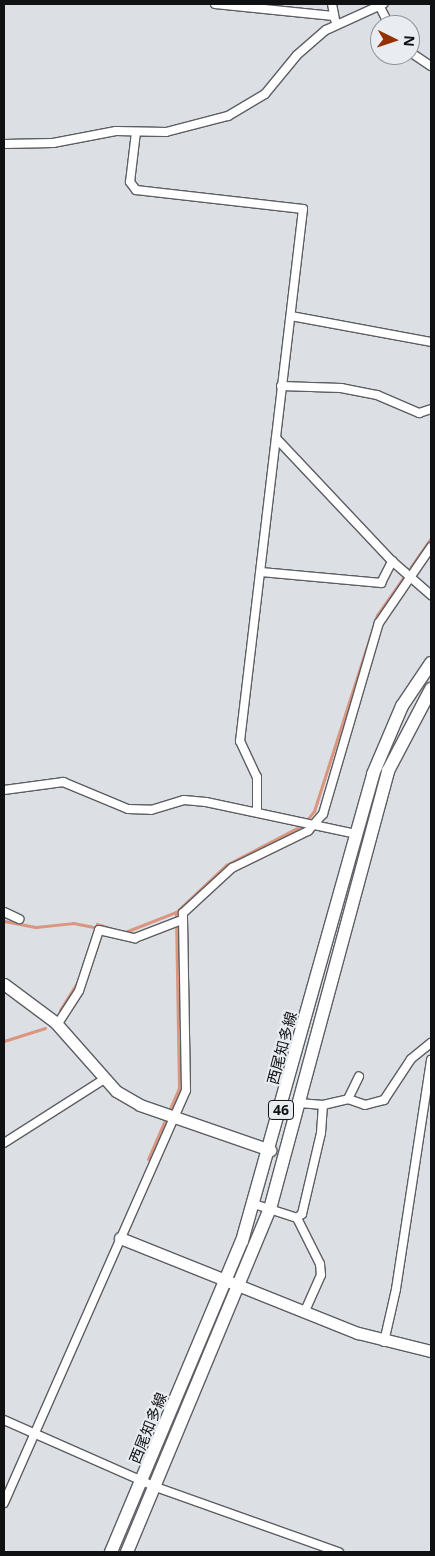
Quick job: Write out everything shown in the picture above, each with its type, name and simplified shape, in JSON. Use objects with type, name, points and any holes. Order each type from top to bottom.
[{"type":"main road","name":"西尾知多線","points":[[111,1552],[143,1482],[226,1279],[254,1204],[356,834],[390,728],[431,664]]},
{"type":"main road","name":"西尾知多線","points":[[127,1552],[242,1285],[270,1208],[388,771],[431,690]]},
{"type":"street","points":[[215,4],[333,16]]},
{"type":"street","points":[[332,4],[336,25]]},
{"type":"street","points":[[4,144],[53,143],[116,131],[136,132],[180,129],[245,108],[270,89],[297,55],[336,25],[382,5]]},
{"type":"street","points":[[420,59],[431,66]]},
{"type":"street","points":[[136,132],[130,182],[136,190],[303,209],[240,741],[257,777],[257,812]]},
{"type":"street","points":[[291,316],[431,342]]},
{"type":"street","points":[[281,386],[341,388],[377,396],[419,413],[431,409]]},
{"type":"street","points":[[276,438],[392,562],[410,574],[431,595]]},
{"type":"street","points":[[4,1503],[120,1238],[168,1116],[186,1090],[182,920],[186,909],[232,868],[312,824],[323,814],[379,623],[410,574],[431,547]]},
{"type":"street","points":[[260,572],[381,583],[392,562]]},
{"type":"street","points":[[4,790],[63,782],[128,809],[151,810],[184,800],[257,812],[356,834]]},
{"type":"street","points":[[4,912],[19,919]]},
{"type":"street","points":[[58,1024],[79,991],[99,930],[135,938],[182,920]]},
{"type":"street","points":[[4,984],[58,1024],[103,1080],[140,1105],[270,1150]]},
{"type":"street","points":[[299,1103],[323,1105],[348,1099],[364,1105],[384,1100],[411,1059],[431,1043]]},
{"type":"street","points":[[384,1342],[396,1289],[431,1060]]},
{"type":"street","points":[[348,1099],[360,1076]]},
{"type":"street","points":[[4,1142],[103,1080]]},
{"type":"street","points":[[297,1218],[302,1214],[322,1133],[323,1105]]},
{"type":"street","points":[[254,1204],[297,1218],[320,1264],[321,1275],[305,1311]]},
{"type":"street","points":[[120,1238],[384,1342],[431,1351]]},
{"type":"street","points":[[4,1420],[143,1482],[339,1552]]},
{"type":"waterway","points":[[125,932],[176,912],[226,865],[303,825],[314,811],[377,615],[431,538]]},
{"type":"waterway","points":[[148,1159],[179,1088],[176,912]]},
{"type":"waterway","points":[[4,921],[36,927],[73,923],[94,927]]},
{"type":"waterway","points":[[90,946],[97,924],[119,931]]},
{"type":"waterway","points":[[60,1010],[80,978]]},
{"type":"waterway","points":[[4,1041],[45,1028]]}]
